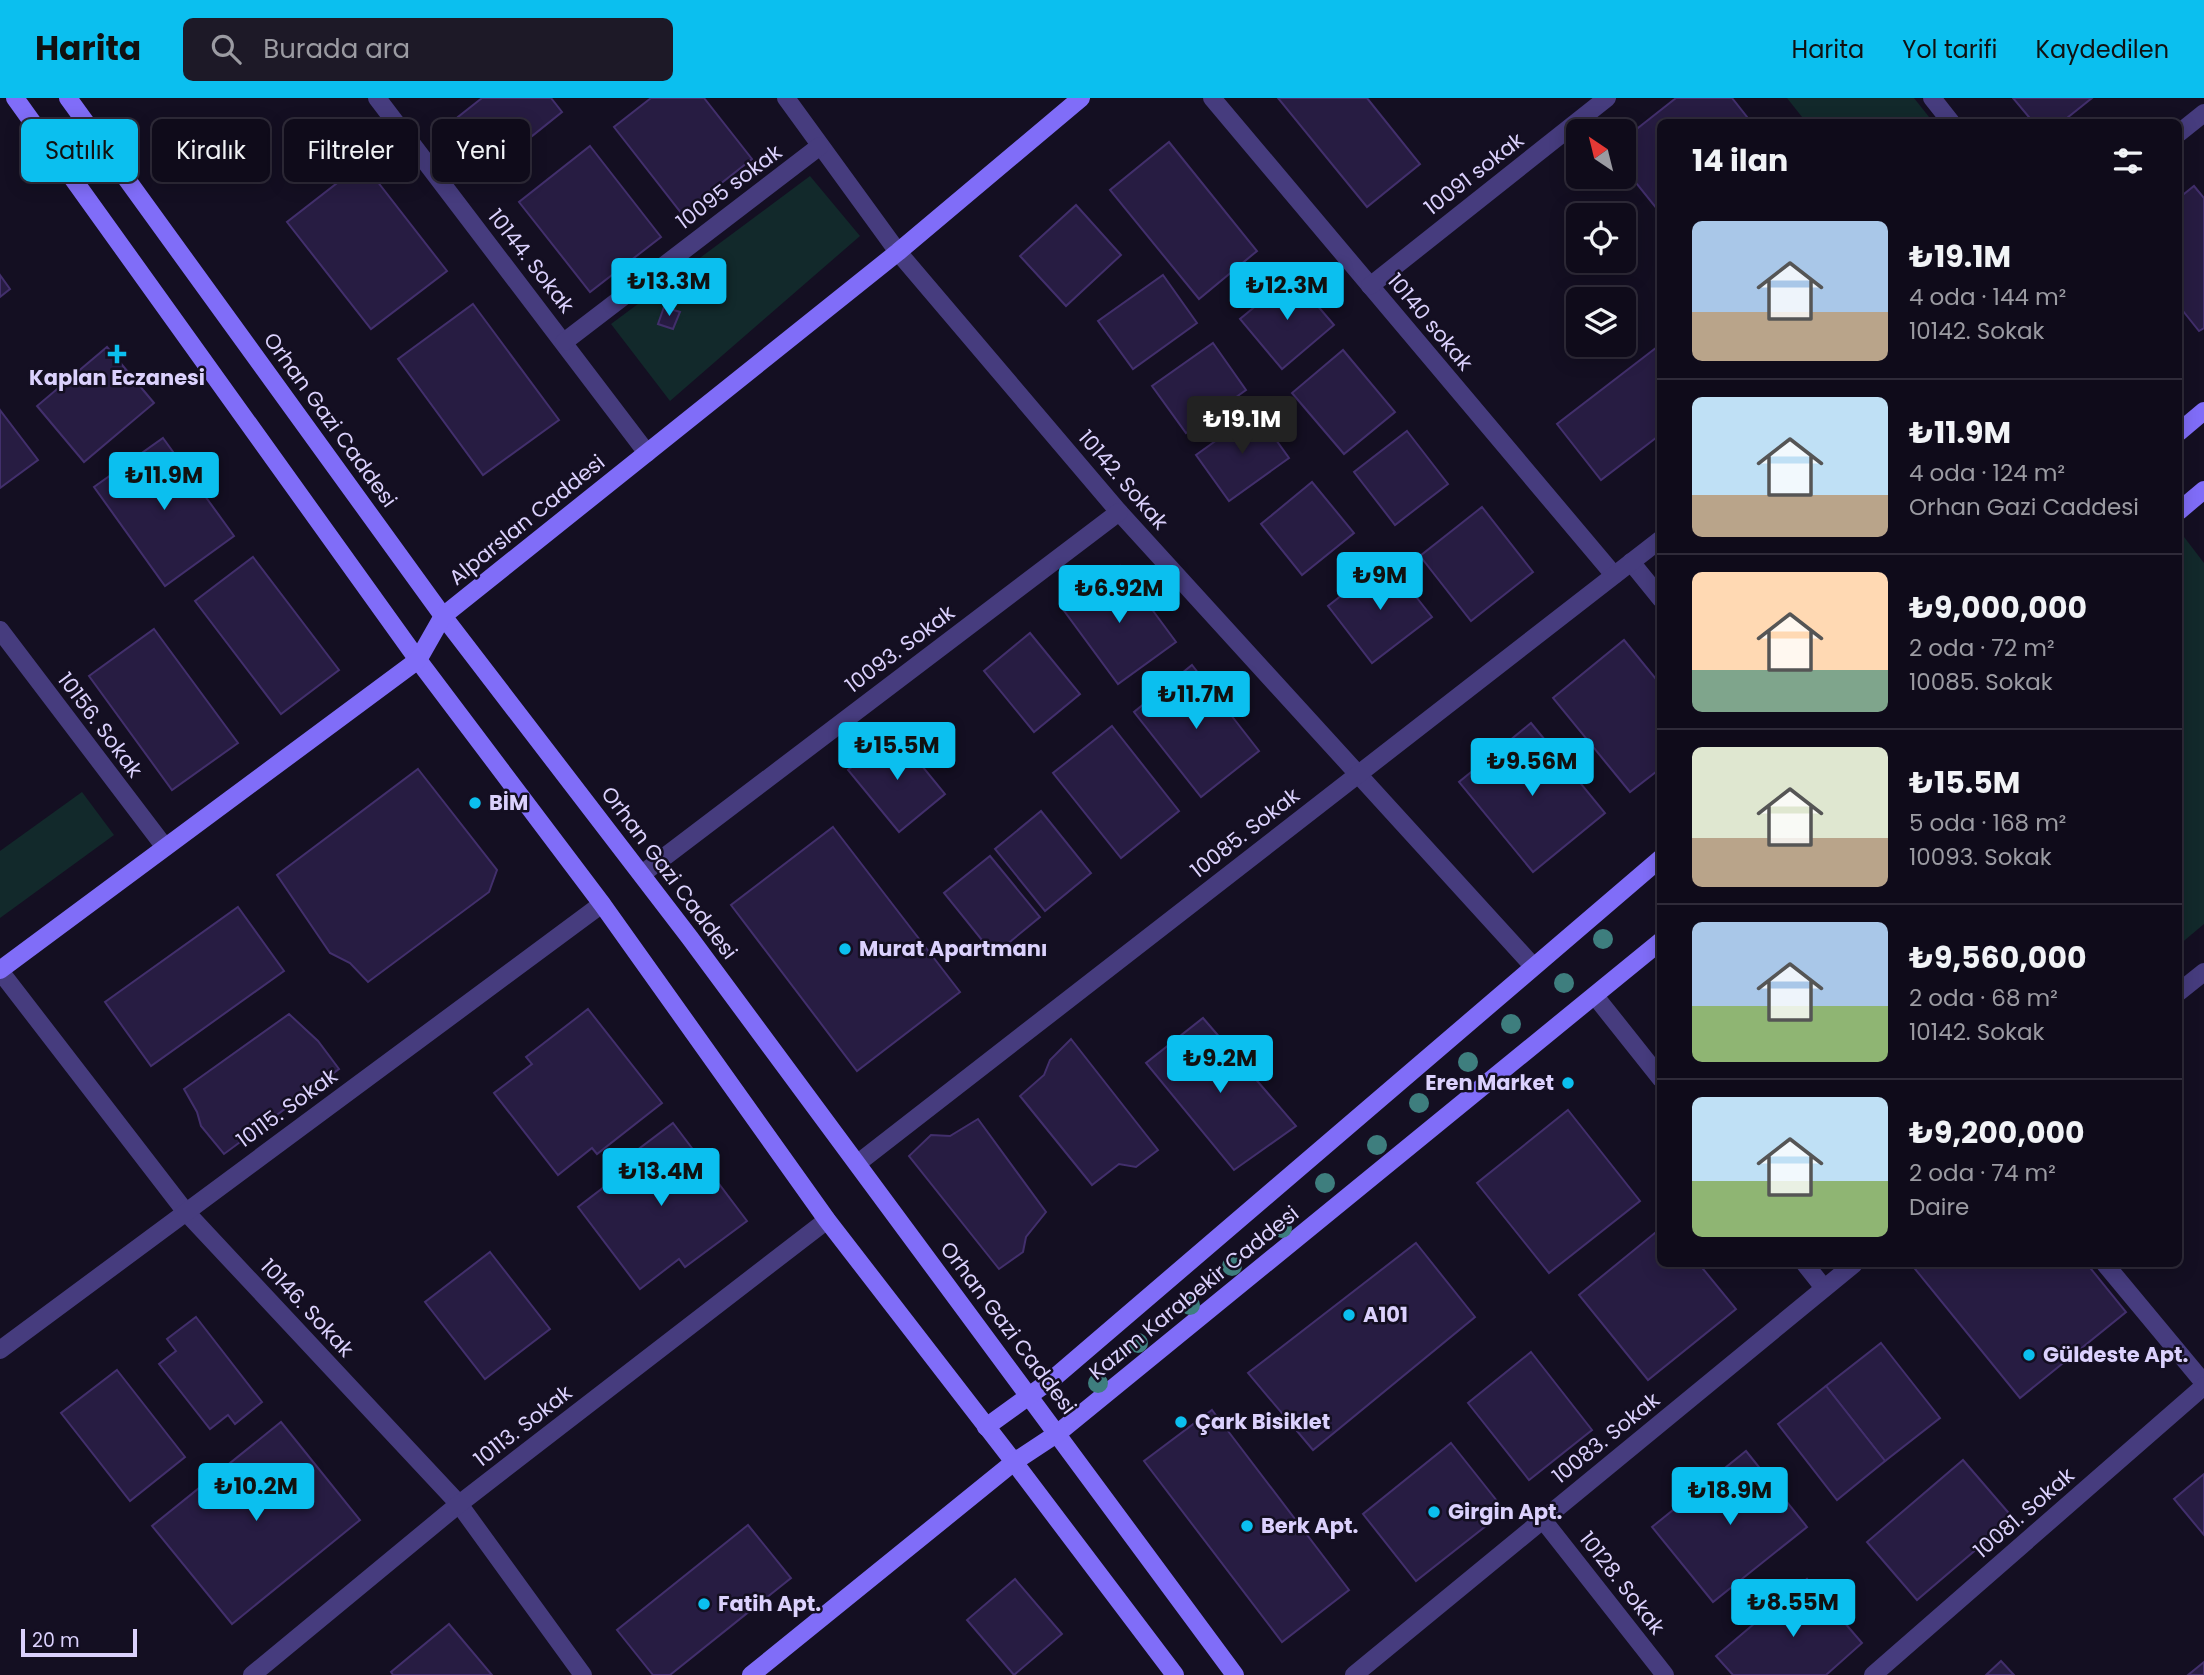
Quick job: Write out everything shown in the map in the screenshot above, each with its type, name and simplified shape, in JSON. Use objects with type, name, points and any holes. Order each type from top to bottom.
[{"type":"street","points":[[15,98],[418,660],[602,904],[827,1220],[1175,1675]]},
{"type":"street","name":"Orhan Gazi Caddesi","points":[[68,98],[443,616],[642,874],[1235,1675]]},
{"type":"street","name":"10144. Sokak","points":[[377,98],[648,453]]},
{"type":"street","name":"10142. Sokak","points":[[786,98],[898,253],[1119,512],[1533,966]]},
{"type":"street","name":"Alparslan Caddesi","points":[[0,970],[418,660],[443,616],[898,253],[1081,98]]},
{"type":"street","name":"10140 sokak","points":[[1212,98],[1614,576]]},
{"type":"street","name":"10091 sokak","points":[[1370,286],[1607,98]]},
{"type":"street","points":[[1932,98],[1949,119]]},
{"type":"street","points":[[2182,131],[2204,113]]},
{"type":"street","name":"10095 sokak","points":[[564,342],[820,146]]},
{"type":"street","points":[[2182,429],[2204,411]]},
{"type":"street","points":[[2182,509],[2204,491]]},
{"type":"street","name":"10093. Sokak","points":[[642,874],[1119,512]]},
{"type":"street","name":"10085. Sokak","points":[[858,1163],[1657,542]]},
{"type":"street","points":[[1631,562],[1657,594]]},
{"type":"street","name":"10156. Sokak","points":[[0,630],[164,846]]},
{"type":"street","name":"Kazım Karabekir Caddesi","points":[[986,1427],[1055,1377],[1657,861]]},
{"type":"street","name":"10115. Sokak","points":[[0,1350],[602,904]]},
{"type":"street","name":"Kazım Karabekir Caddesi","points":[[751,1675],[1014,1462],[1058,1433],[1657,944]]},
{"type":"street","name":"10146. Sokak","points":[[0,970],[185,1211],[458,1504],[583,1675]]},
{"type":"street","points":[[2182,990],[2204,972]]},
{"type":"street","points":[[1595,996],[1657,1074]]},
{"type":"street","name":"10113. Sokak","points":[[252,1675],[458,1504],[827,1220]]},
{"type":"street","points":[[1807,1267],[1824,1289]]},
{"type":"street","name":"10083. Sokak","points":[[1354,1675],[1850,1267]]},
{"type":"street","points":[[2107,1267],[2204,1385]]},
{"type":"street","name":"10081. Sokak","points":[[1874,1675],[2204,1385]]},
{"type":"street","name":"10128. Sokak","points":[[1543,1520],[1665,1675]]},
{"type":"green space","points":[[1787,98],[1914,98],[1931,119],[1804,119]]},
{"type":"green space","points":[[810,176],[860,236],[670,401],[611,324]]},
{"type":"green space","points":[[2182,534],[2204,563],[2204,924],[2182,942]]},
{"type":"green space","points":[[82,792],[114,835],[0,918],[0,851]]},
{"type":"building","points":[[482,98],[551,98],[562,112],[530,138],[530,119],[458,117]]},
{"type":"building","points":[[651,98],[704,98],[752,159],[682,214],[614,127]]},
{"type":"building","points":[[1278,98],[1367,98],[1420,164],[1367,207]]},
{"type":"building","points":[[1676,98],[1732,98],[1749,119],[1657,119],[1657,209],[1636,183],[1636,130]]},
{"type":"building","points":[[2013,98],[2092,98],[2066,119],[2030,119]]},
{"type":"building","points":[[1169,142],[1257,251],[1199,299],[1110,190]]},
{"type":"building","points":[[590,146],[661,237],[590,292],[519,202]]},
{"type":"building","points":[[339,182],[378,182],[447,271],[371,329],[287,222]]},
{"type":"building","points":[[2194,186],[2204,198],[2204,328],[2199,331],[2182,310],[2182,196]]},
{"type":"building","points":[[1076,205],[1121,255],[1066,306],[1020,256]]},
{"type":"building","points":[[0,275],[10,289],[0,297]]},
{"type":"building","points":[[1163,275],[1197,323],[1133,369],[1098,321]]},
{"type":"building","points":[[1292,276],[1334,325],[1282,369],[1240,319]]},
{"type":"building","points":[[473,304],[559,420],[483,475],[398,359]]},
{"type":"building","points":[[664,307],[680,312],[673,329],[658,324]]},
{"type":"building","points":[[1213,343],[1246,390],[1186,433],[1152,386]]},
{"type":"building","points":[[107,347],[154,403],[84,462],[37,406]]},
{"type":"building","points":[[1657,347],[1657,437],[1601,480],[1557,424]]},
{"type":"building","points":[[1343,350],[1395,412],[1344,454],[1292,393]]},
{"type":"building","points":[[0,410],[38,460],[0,488]]},
{"type":"building","points":[[1256,412],[1289,458],[1229,501],[1196,455]]},
{"type":"building","points":[[1407,431],[1448,484],[1395,525],[1354,472]]},
{"type":"building","points":[[163,438],[234,536],[165,586],[94,487]]},
{"type":"building","points":[[1312,482],[1354,533],[1302,575],[1261,524]]},
{"type":"building","points":[[1482,507],[1533,572],[1471,621],[1420,556]]},
{"type":"building","points":[[253,557],[339,670],[281,714],[195,601]]},
{"type":"building","points":[[1387,560],[1432,617],[1372,663],[1328,606]]},
{"type":"building","points":[[1120,566],[1176,642],[1118,684],[1062,608]]},
{"type":"building","points":[[154,629],[238,743],[172,790],[89,676]]},
{"type":"building","points":[[1030,633],[1080,694],[1034,732],[984,671]]},
{"type":"building","points":[[1624,640],[1657,680],[1657,771],[1630,792],[1553,698]]},
{"type":"building","points":[[1192,665],[1259,751],[1201,797],[1134,712]]},
{"type":"building","points":[[1531,723],[1605,813],[1533,872],[1459,782]]},
{"type":"building","points":[[1112,726],[1179,811],[1121,858],[1053,773]]},
{"type":"building","points":[[895,733],[945,794],[899,832],[848,770]]},
{"type":"building","points":[[418,769],[497,870],[489,892],[368,982],[350,963],[330,953],[277,875]]},
{"type":"building","points":[[1041,811],[1091,873],[1045,911],[995,849]]},
{"type":"building","name":"Murat Apartmanı","points":[[833,827],[960,992],[857,1071],[731,905]]},
{"type":"building","points":[[990,856],[1040,917],[994,955],[944,893]]},
{"type":"building","points":[[238,907],[284,971],[151,1066],[105,1002]]},
{"type":"building","points":[[588,1009],[662,1103],[597,1154],[592,1148],[558,1175],[494,1093],[532,1064],[526,1057]]},
{"type":"building","points":[[289,1014],[318,1041],[339,1069],[224,1154],[201,1126],[197,1112],[184,1089]]},
{"type":"building","points":[[1203,1018],[1296,1126],[1234,1170],[1146,1063]]},
{"type":"building","points":[[1071,1039],[1158,1150],[1136,1167],[1119,1164],[1092,1185],[1020,1096],[1044,1075],[1050,1060]]},
{"type":"building","points":[[1568,1110],[1640,1201],[1549,1273],[1477,1183]]},
{"type":"building","points":[[978,1119],[1046,1212],[1026,1237],[1023,1252],[999,1269],[909,1156],[931,1135],[950,1136]]},
{"type":"building","points":[[673,1123],[747,1221],[685,1267],[679,1259],[640,1289],[578,1207],[617,1177],[611,1170]]},
{"type":"building","points":[[1657,1231],[1657,1267],[1701,1267],[1736,1309],[1648,1380],[1579,1295]]},
{"type":"building","points":[[1416,1243],[1475,1317],[1313,1450],[1248,1373]]},
{"type":"building","points":[[490,1252],[550,1329],[485,1379],[425,1302]]},
{"type":"building","name":"Güldeste Apt.","points":[[1913,1267],[2089,1267],[2126,1312],[2020,1398]]},
{"type":"building","points":[[196,1317],[262,1402],[235,1424],[228,1415],[210,1429],[159,1364],[176,1351],[167,1339]]},
{"type":"building","points":[[1881,1343],[1940,1418],[1885,1461],[1826,1386]]},
{"type":"building","points":[[1531,1352],[1592,1430],[1529,1480],[1468,1403]]},
{"type":"building","points":[[117,1370],[185,1457],[130,1501],[61,1413]]},
{"type":"building","points":[[1826,1386],[1885,1461],[1837,1500],[1778,1424]]},
{"type":"building","name":"Berk Apt.","points":[[1212,1410],[1349,1590],[1282,1642],[1144,1461]]},
{"type":"building","points":[[281,1422],[360,1520],[232,1624],[152,1526]]},
{"type":"building","name":"Girgin Apt.","points":[[1451,1443],[1505,1511],[1416,1581],[1363,1514]]},
{"type":"building","points":[[1746,1451],[1807,1527],[1713,1602],[1652,1527]]},
{"type":"building","points":[[1963,1460],[2013,1518],[1917,1600],[1867,1542]]},
{"type":"building","points":[[2204,1474],[2204,1535],[2174,1499]]},
{"type":"building","name":"Fatih Apt.","points":[[748,1525],[791,1578],[670,1675],[653,1675],[617,1630]]},
{"type":"building","points":[[1015,1579],[1062,1634],[1014,1675],[967,1620]]},
{"type":"building","points":[[1807,1579],[1862,1643],[1826,1675],[1733,1675],[1716,1656]]},
{"type":"building","points":[[449,1624],[492,1675],[393,1675],[391,1672]]},
{"type":"building","points":[[2001,1661],[2014,1675],[1986,1675]]},
{"type":"building","points":[[2204,1662],[2204,1675],[2188,1675]]},
{"type":"place","name":"Kaplan Eczanesi","points":[[117,354]]},
{"type":"place","name":"BİM","points":[[475,803]]},
{"type":"place","name":"Murat Apartmanı","points":[[845,949]]},
{"type":"place","name":"Eren Market","points":[[1568,1083]]},
{"type":"place","name":"A101","points":[[1349,1315]]},
{"type":"place","name":"Güldeste Apt.","points":[[2029,1355]]},
{"type":"place","name":"Çark Bisiklet","points":[[1181,1422]]},
{"type":"place","name":"Girgin Apt.","points":[[1434,1512]]},
{"type":"place","name":"Berk Apt.","points":[[1247,1526]]},
{"type":"place","name":"Fatih Apt.","points":[[704,1604]]}]
